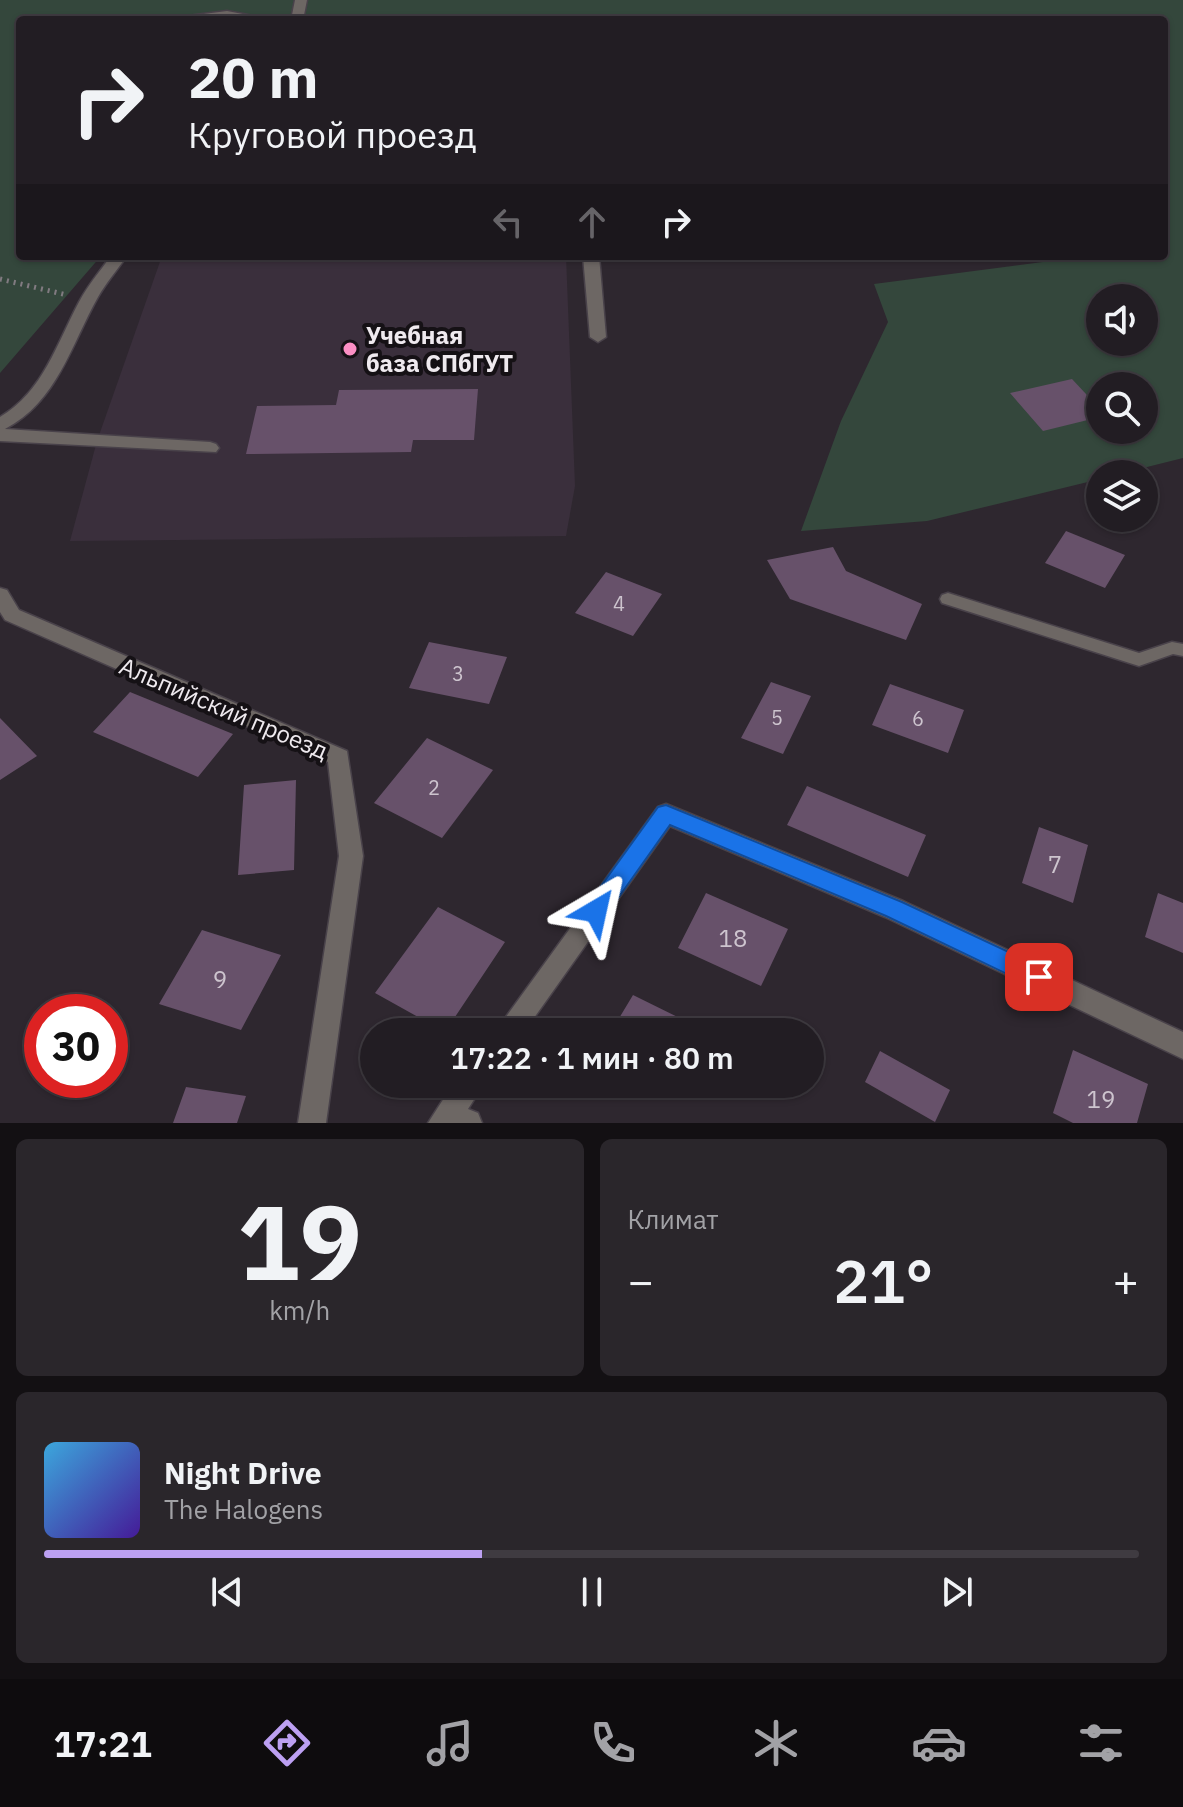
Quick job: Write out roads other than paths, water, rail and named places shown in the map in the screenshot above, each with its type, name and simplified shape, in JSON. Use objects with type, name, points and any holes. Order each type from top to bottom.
[{"type":"street","points":[[0,425],[19,416],[44,390],[88,299],[116,260]]},
{"type":"street","points":[[591,260],[598,337]]},
{"type":"street","points":[[0,435],[210,448]]},
{"type":"street","name":"Альпийский проезд","points":[[0,595],[12,615],[141,673],[276,727],[339,757],[351,856],[312,1123]]},
{"type":"street","points":[[518,1018],[666,814],[894,909],[1183,1046]]},
{"type":"street","points":[[452,1120],[463,1098]]},
{"type":"lane","points":[[211,16],[241,16]]},
{"type":"lane","points":[[948,599],[1139,660],[1172,648],[1183,650]]},
{"type":"place","name":"Учебная база СПбГУТ","points":[[350,349]]}]
